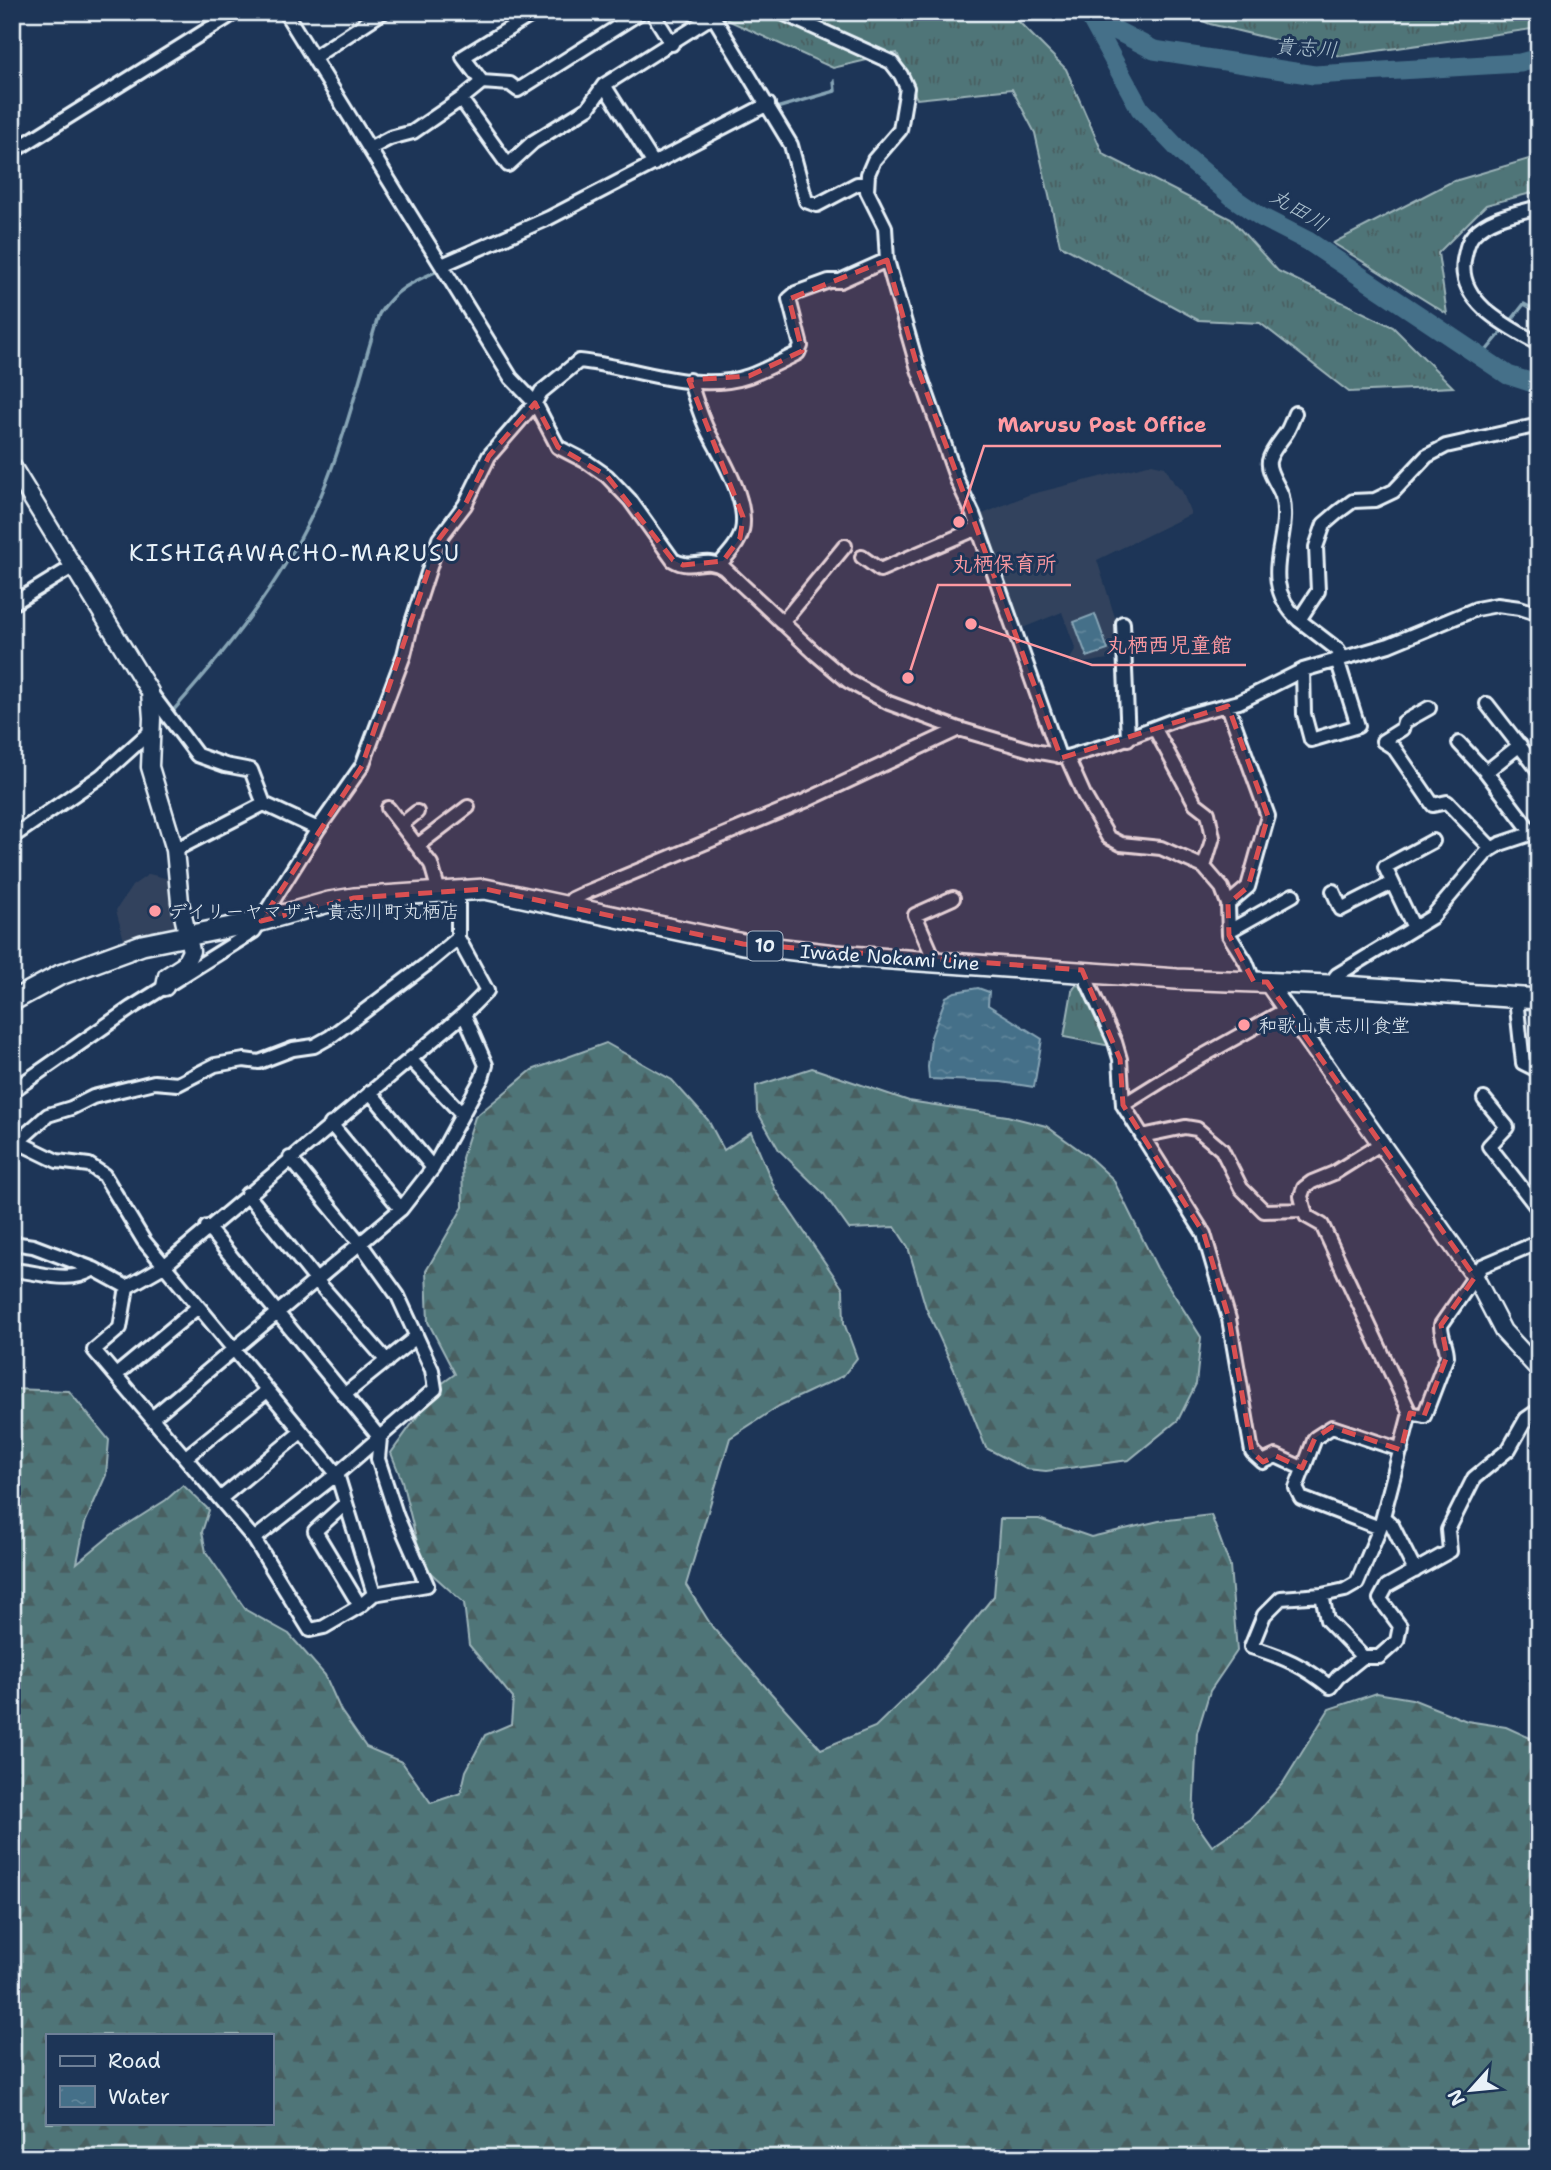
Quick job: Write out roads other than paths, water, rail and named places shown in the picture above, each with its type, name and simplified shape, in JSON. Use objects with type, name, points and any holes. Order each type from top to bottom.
[{"type":"main road","name":"Iwade Nokami Line","points":[[12,1001],[60,975],[142,945],[261,921],[354,898],[485,890],[743,944],[835,955],[1082,970],[1177,979],[1329,985],[1539,999]]},
{"type":"street","points":[[12,152],[236,12]]},
{"type":"street","points":[[285,12],[511,378],[535,403],[558,447],[587,461],[607,476],[629,500],[673,560],[683,565],[715,562],[848,681],[889,703],[959,729],[1034,751],[1063,756],[1128,738],[1185,716],[1228,706],[1303,670],[1390,645],[1476,609],[1497,605],[1539,614]]},
{"type":"street","points":[[314,57],[383,12]]},
{"type":"street","points":[[482,82],[463,57],[536,12]]},
{"type":"street","points":[[371,148],[390,138],[413,132],[482,82],[510,84],[519,90],[641,12]]},
{"type":"street","points":[[652,12],[672,44]]},
{"type":"street","points":[[692,12],[711,16],[768,104],[791,145],[806,201],[817,205],[857,184],[867,184]]},
{"type":"street","points":[[780,12],[891,62],[907,88],[900,130],[874,160],[868,174],[867,191],[885,227],[887,260],[918,369],[957,480],[978,528],[1063,756],[1084,795],[1108,836],[1121,844],[1161,848],[1204,867],[1222,888],[1228,904],[1229,935],[1246,962],[1260,982],[1287,1009],[1382,1143],[1475,1277],[1503,1331],[1539,1370]]},
{"type":"street","points":[[461,99],[508,165],[533,142],[588,108],[604,85],[672,44],[711,16]]},
{"type":"street","points":[[604,85],[654,164]]},
{"type":"street","points":[[442,265],[549,218],[768,104]]},
{"type":"street","points":[[1539,208],[1498,218],[1473,235],[1466,247],[1462,271],[1474,298],[1483,308],[1500,322],[1539,344]]},
{"type":"street","points":[[12,1091],[164,987],[254,931],[318,829],[362,766],[404,655],[439,539],[466,505],[489,456],[535,403],[541,392],[579,362],[689,380],[732,380],[749,376],[797,353],[801,346],[789,299],[796,293],[829,281],[840,281],[887,260]]},
{"type":"street","points":[[689,380],[710,436],[719,449],[738,494],[743,517],[740,538],[719,565]]},
{"type":"street","points":[[1295,413],[1269,459],[1269,467],[1282,498],[1277,580],[1281,598],[1289,611],[1338,650],[1358,726],[1311,740],[1304,714],[1303,670]]},
{"type":"street","points":[[1299,620],[1318,591],[1316,547],[1324,524],[1338,512],[1353,501],[1375,500],[1394,492],[1427,456],[1446,446],[1539,425]]},
{"type":"street","points":[[12,466],[150,692],[197,755],[225,765],[251,770],[264,804],[318,829]]},
{"type":"street","points":[[862,557],[880,570],[978,528]]},
{"type":"street","points":[[782,624],[845,546]]},
{"type":"street","points":[[12,604],[74,566]]},
{"type":"street","points":[[1122,623],[1128,738]]},
{"type":"street","points":[[150,692],[150,767],[175,850],[180,902],[191,951],[184,965],[167,976],[164,987]]},
{"type":"street","points":[[1487,704],[1539,771]]},
{"type":"street","points":[[1228,706],[1268,816],[1248,887],[1228,904]]},
{"type":"street","points":[[1429,708],[1404,722],[1402,729],[1383,741],[1394,748],[1433,804],[1447,802],[1492,849]]},
{"type":"street","points":[[568,906],[572,899],[587,892],[805,801],[959,729]]},
{"type":"street","points":[[1155,729],[1195,803],[1208,813],[1213,837],[1204,867]]},
{"type":"street","points":[[12,837],[101,775],[151,731]]},
{"type":"street","points":[[1329,985],[1337,975],[1432,917],[1487,852],[1536,833],[1459,743]]},
{"type":"street","points":[[1486,772],[1520,745]]},
{"type":"street","points":[[175,850],[264,804]]},
{"type":"street","points":[[417,846],[468,807]]},
{"type":"street","points":[[127,1287],[164,1266],[207,1227],[464,1014],[487,991],[458,938],[449,892],[388,808]]},
{"type":"street","points":[[401,825],[417,813]]},
{"type":"street","points":[[1414,928],[1385,866],[1433,841]]},
{"type":"street","points":[[1333,891],[1341,909],[1392,883]]},
{"type":"street","points":[[1228,931],[1293,895]]},
{"type":"street","points":[[935,961],[915,915],[953,898]]},
{"type":"street","points":[[374,1594],[337,1474],[144,1241],[104,1175],[89,1165],[57,1161],[15,1144],[48,1115],[93,1097],[154,1082],[178,1084],[215,1065],[244,1060],[259,1062],[293,1049],[314,1046],[421,969],[458,938]]},
{"type":"street","points":[[1082,970],[1121,1059],[1123,1105],[1204,1234],[1229,1319],[1252,1452],[1263,1462],[1276,1456],[1302,1468]]},
{"type":"street","points":[[1518,998],[1522,1063],[1534,1069],[1539,1080]]},
{"type":"street","points":[[1123,1105],[1192,1062],[1287,1009]]},
{"type":"street","points":[[153,1417],[401,1209],[433,1168],[482,1078],[486,1065],[464,1014]]},
{"type":"street","points":[[410,1059],[462,1114]]},
{"type":"street","points":[[370,1092],[433,1168]]},
{"type":"street","points":[[1484,1099],[1507,1128],[1489,1146],[1539,1210]]},
{"type":"street","points":[[331,1124],[401,1209]]},
{"type":"street","points":[[1142,1136],[1185,1127],[1196,1129],[1222,1150],[1241,1188],[1264,1211],[1303,1210]]},
{"type":"street","points":[[1382,1143],[1334,1173],[1312,1182],[1304,1188],[1301,1196],[1306,1216],[1322,1225],[1410,1413],[1401,1450],[1381,1523],[1357,1583],[1345,1590],[1322,1595],[1281,1598],[1264,1615],[1251,1647],[1308,1669],[1330,1687],[1363,1657],[1379,1657],[1397,1641],[1400,1626],[1380,1599],[1387,1586],[1450,1551],[1448,1530],[1474,1478],[1509,1449],[1526,1419],[1539,1410]]},
{"type":"street","points":[[254,1539],[337,1474],[435,1389],[432,1370],[398,1296],[360,1243],[290,1158]]},
{"type":"street","points":[[247,1194],[316,1280],[387,1361]]},
{"type":"street","points":[[127,1287],[120,1328],[94,1350],[254,1539],[310,1630],[324,1627],[360,1606],[374,1594],[427,1585],[397,1517],[378,1459],[380,1438],[207,1227]]},
{"type":"street","points":[[1410,1413],[1424,1416],[1447,1356],[1441,1325],[1482,1266],[1539,1242]]},
{"type":"street","points":[[12,1243],[33,1246],[94,1269],[127,1287]]},
{"type":"street","points":[[12,1270],[60,1278],[81,1277],[94,1269]]},
{"type":"street","points":[[116,1376],[198,1307]]},
{"type":"street","points":[[344,1395],[416,1337]]},
{"type":"street","points":[[186,1457],[267,1391]]},
{"type":"street","points":[[1401,1450],[1332,1427],[1315,1438],[1296,1488],[1301,1498],[1392,1525],[1415,1571]]},
{"type":"street","points":[[221,1498],[302,1432]]},
{"type":"street","points":[[346,1503],[314,1531],[360,1606]]},
{"type":"street","points":[[1322,1595],[1327,1620],[1363,1657]]},
{"type":"water","points":[[1095,614],[1108,650],[1087,657],[1074,622]]},
{"type":"water","points":[[978,988],[989,992],[988,1005],[1042,1039],[1034,1087],[1001,1082],[929,1079],[931,1037],[946,997],[955,992]]},
{"type":"waterway","name":"貴志川","points":[[1088,16],[1154,50],[1314,75],[1520,63],[1539,58]]},
{"type":"waterway","name":"丸田川","points":[[1090,17],[1140,109],[1184,155],[1235,199],[1261,217],[1308,241],[1508,375],[1539,385]]},
{"type":"waterway","points":[[773,109],[835,91],[834,81]]},
{"type":"waterway","points":[[171,713],[239,631],[280,573],[298,542],[336,458],[379,314],[399,292],[442,269]]},
{"type":"waterway","points":[[1510,322],[1524,304],[1539,312]]},
{"type":"waterway","points":[[1481,357],[1505,328]]},
{"type":"place","name":"Marusu Post Office","points":[[959,522]]},
{"type":"place","name":"丸栖西児童館","points":[[971,624]]},
{"type":"place","name":"丸栖保育所","points":[[908,678]]},
{"type":"place","name":"デイリーヤマザキ 貴志川町丸栖店","points":[[155,911]]},
{"type":"place","name":"和歌山貴志川食堂","points":[[1244,1025]]},
{"type":"district","name":"KISHIGAWACHO-MARUSU","points":[[295,553]]}]
